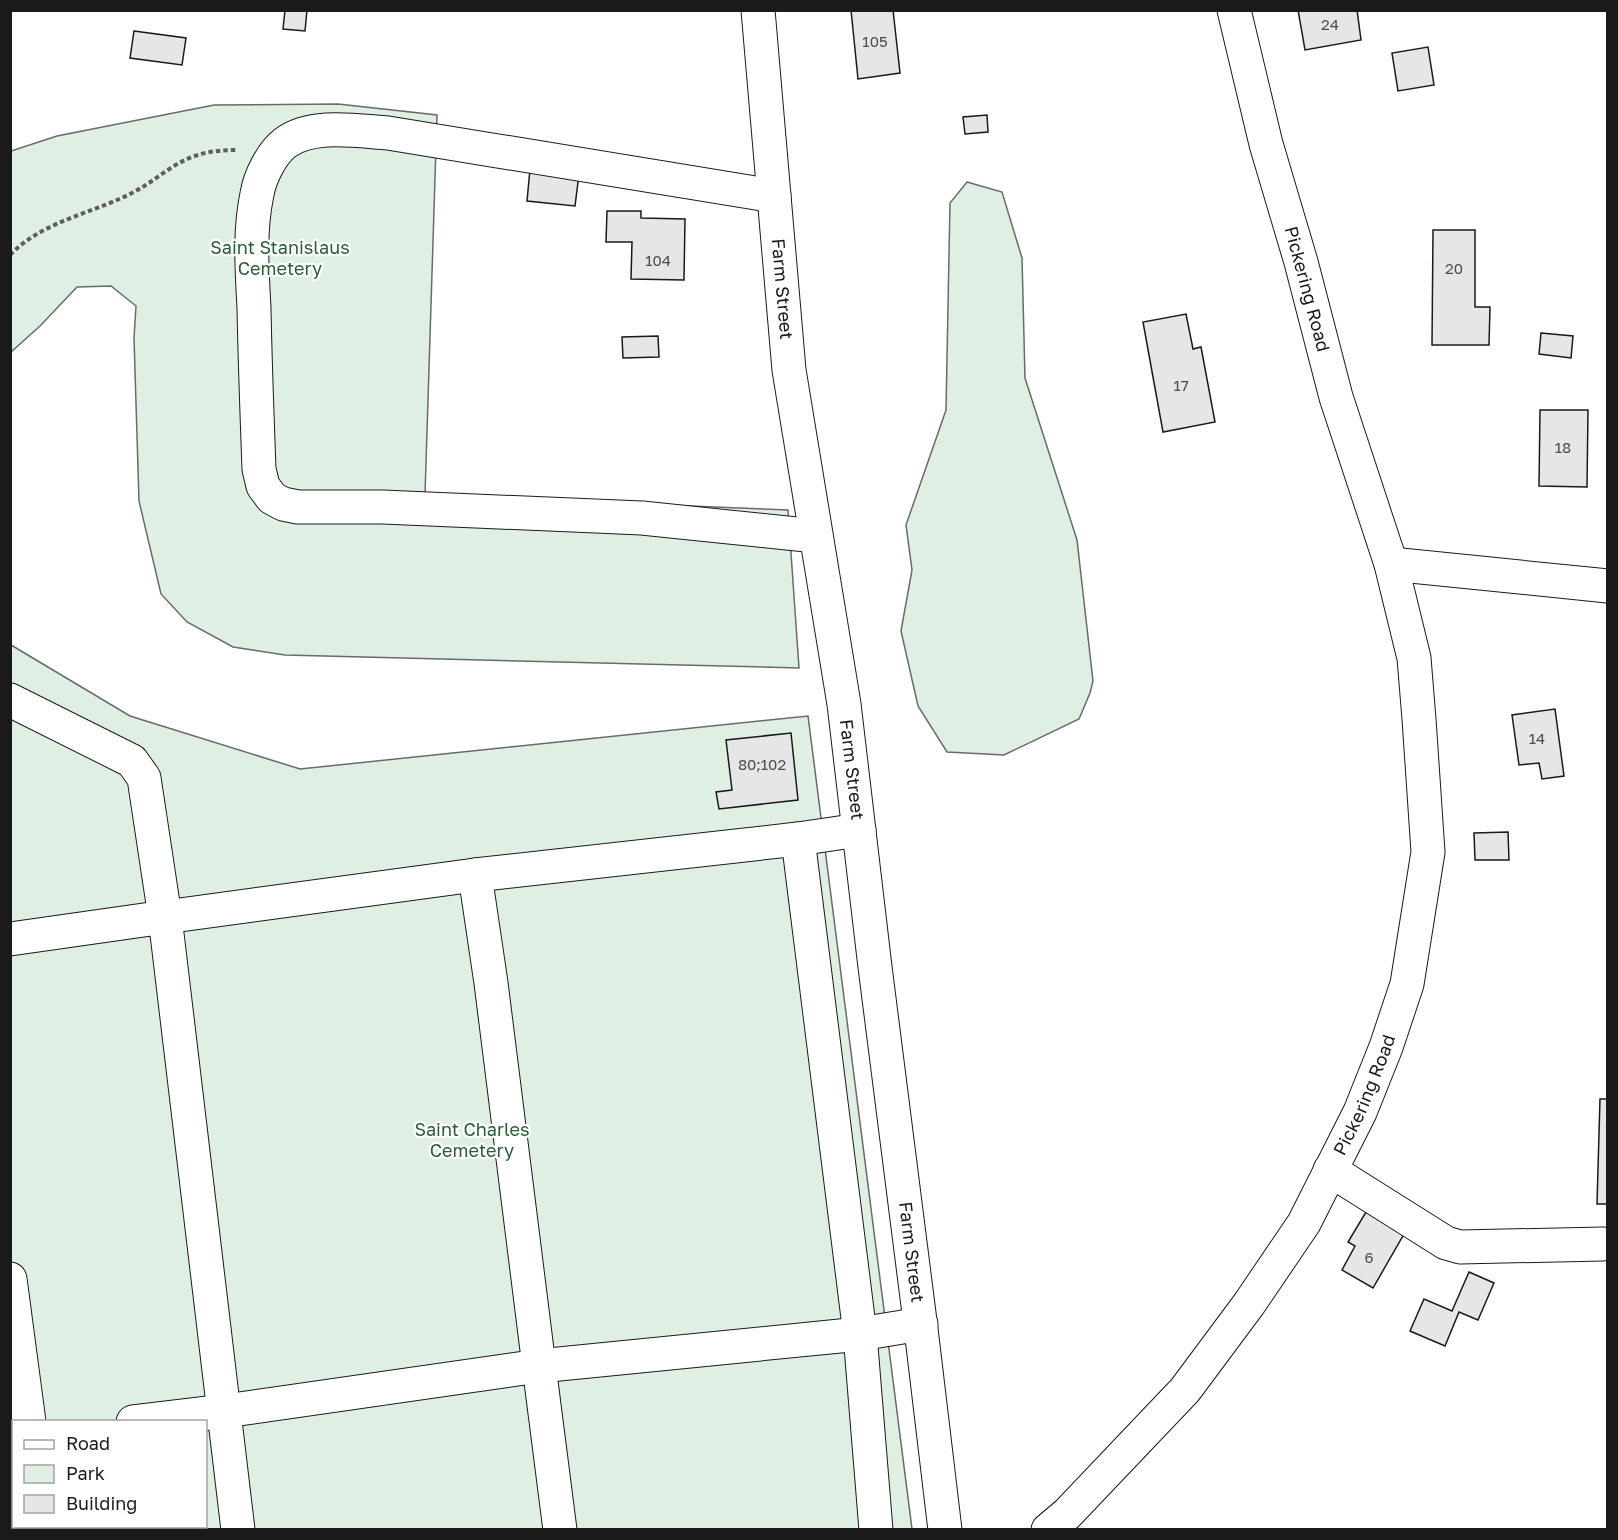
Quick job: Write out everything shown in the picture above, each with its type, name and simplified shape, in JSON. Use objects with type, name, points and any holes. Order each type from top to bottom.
[{"type":"street","name":"Farm Street","points":[[758,10],[789,370],[844,704],[945,1530]]},
{"type":"street","name":"Pickering Road","points":[[1048,1530],[1067,1514],[1185,1390],[1249,1304],[1304,1223],[1359,1112],[1386,1047],[1407,984],[1428,852],[1414,658],[1390,564],[1336,397],[1301,262],[1266,144],[1234,10]]},
{"type":"street","points":[[774,196],[388,133],[346,130],[301,135],[285,144],[263,174],[257,194],[251,235],[259,469],[263,486],[272,498],[283,504],[298,507],[383,507],[642,518],[816,536]]},
{"type":"street","points":[[1390,564],[1608,586]]},
{"type":"street","points":[[10,700],[132,761],[144,778],[165,917],[238,1530]]},
{"type":"street","points":[[10,939],[475,875],[798,839],[859,830]]},
{"type":"street","points":[[798,839],[860,1334],[876,1530]]},
{"type":"street","points":[[475,875],[491,983],[560,1530]]},
{"type":"street","points":[[1330,1170],[1446,1243],[1460,1247],[1603,1244]]},
{"type":"street","points":[[10,1280],[29,1420]]},
{"type":"street","points":[[150,1420],[539,1366],[860,1334],[921,1324]]},
{"type":"path","points":[[10,255],[30,237],[64,220],[141,188],[170,168],[194,156],[219,150],[246,150],[273,158]]},
{"type":"green space","name":"Saint Stanislaus Cemetery","points":[[338,104],[437,115],[425,495],[788,510],[799,668],[285,655],[233,647],[187,622],[161,594],[139,501],[134,338],[136,306],[111,286],[77,287],[40,326],[11,352],[11,151],[57,136],[214,105]]},
{"type":"green space","points":[[967,182],[1002,192],[1022,258],[1025,378],[1077,540],[1093,681],[1079,719],[1004,755],[947,752],[918,706],[901,631],[912,570],[906,525],[946,410],[950,203]]},
{"type":"green space","name":"Saint Charles Cemetery","points":[[11,645],[130,716],[300,769],[808,716],[912,1529],[11,1530]]},
{"type":"building","points":[[285,10],[307,10],[305,31],[283,29]]},
{"type":"building","points":[[851,10],[893,10],[900,73],[858,79]]},
{"type":"building","points":[[1298,10],[1357,10],[1361,40],[1305,50]]},
{"type":"building","points":[[134,31],[186,38],[182,65],[130,58]]},
{"type":"building","points":[[1428,47],[1434,85],[1398,91],[1392,53]]},
{"type":"building","points":[[987,115],[988,132],[965,134],[963,117]]},
{"type":"building","points":[[530,169],[579,174],[575,206],[527,201]]},
{"type":"building","points":[[607,211],[641,211],[641,218],[685,219],[684,280],[631,279],[632,242],[606,242]]},
{"type":"building","points":[[1433,230],[1475,230],[1475,307],[1490,307],[1489,345],[1432,345]]},
{"type":"building","points":[[1186,314],[1193,349],[1201,347],[1215,422],[1163,432],[1143,322]]},
{"type":"building","points":[[1541,333],[1573,336],[1571,358],[1539,354]]},
{"type":"building","points":[[658,336],[659,357],[623,358],[622,337]]},
{"type":"building","points":[[1540,410],[1588,410],[1587,487],[1539,486]]},
{"type":"building","points":[[1555,709],[1564,776],[1542,779],[1539,763],[1519,765],[1512,715]]},
{"type":"building","points":[[791,733],[798,800],[719,809],[716,792],[732,790],[726,740]]},
{"type":"building","points":[[1508,832],[1509,860],[1475,860],[1474,833]]},
{"type":"building","points":[[1600,1099],[1608,1099],[1608,1204],[1597,1204]]},
{"type":"building","points":[[1366,1212],[1404,1234],[1373,1288],[1342,1270],[1355,1246],[1348,1242]]},
{"type":"building","points":[[1469,1272],[1494,1283],[1478,1320],[1459,1312],[1445,1346],[1410,1331],[1424,1299],[1452,1311]]}]
